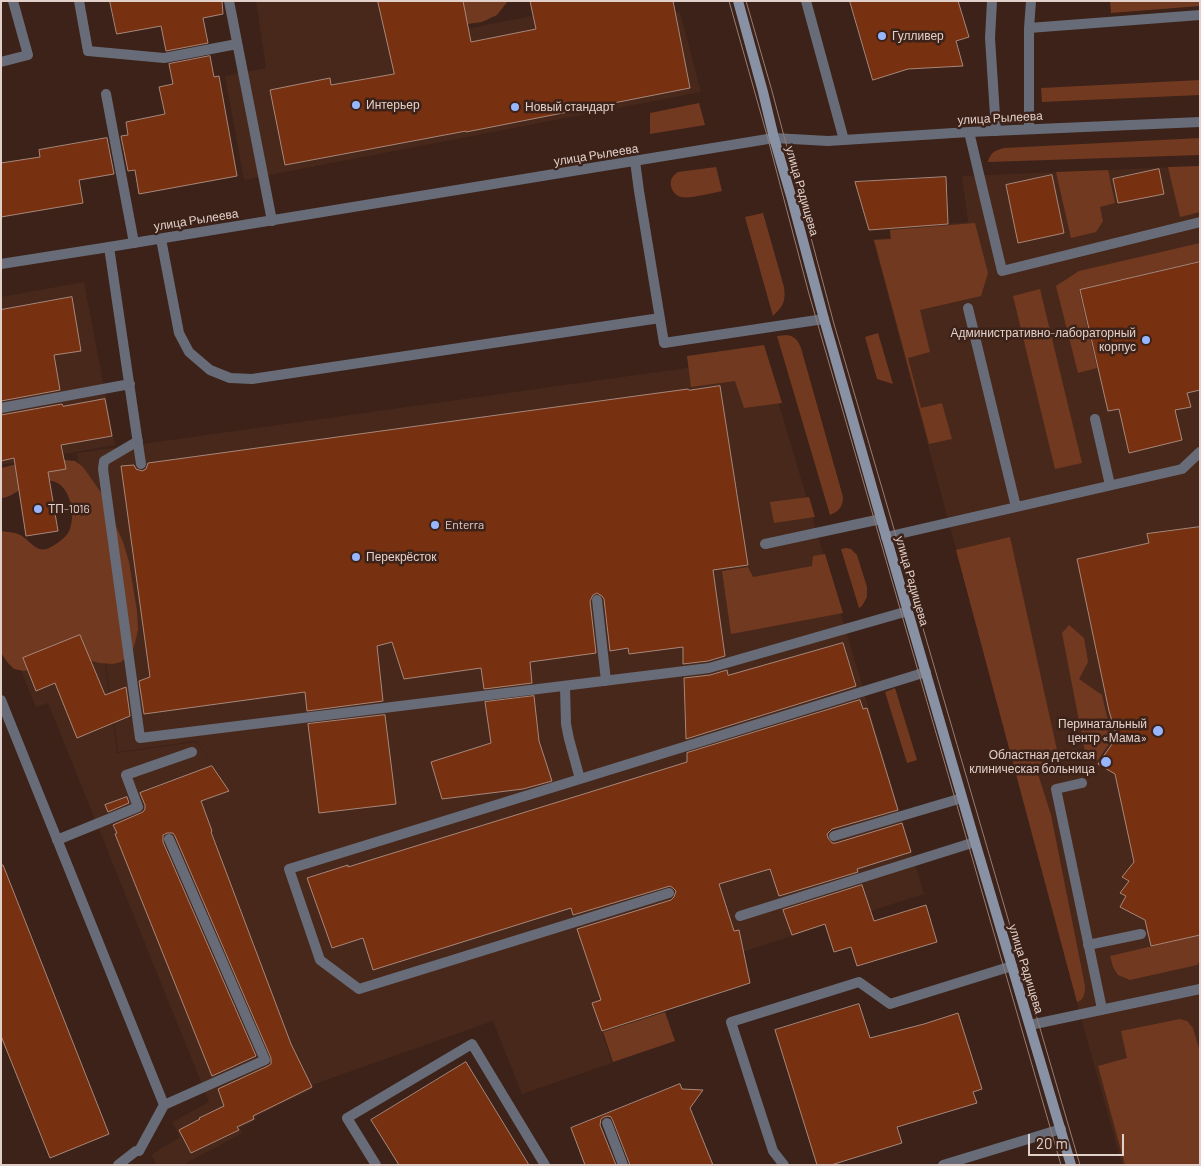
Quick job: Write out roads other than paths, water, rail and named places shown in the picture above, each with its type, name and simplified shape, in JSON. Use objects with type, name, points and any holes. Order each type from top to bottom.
[{"type":"street","points":[[1,62],[28,54],[13,1]]},
{"type":"street","points":[[79,1],[88,51],[164,58],[237,44]]},
{"type":"street","points":[[229,1],[272,221]]},
{"type":"street","name":"улица Радищева","points":[[738,1],[774,138],[881,520],[1072,1165]]},
{"type":"street","points":[[806,1],[844,140]]},
{"type":"street","points":[[992,1],[990,38],[996,131]]},
{"type":"street","points":[[1029,129],[1029,28],[1031,1]]},
{"type":"street","points":[[1029,28],[1200,15]]},
{"type":"street","points":[[106,94],[134,243]]},
{"type":"street","name":"улица Рылеева","points":[[1,264],[774,138],[828,141],[969,132],[1200,122]]},
{"type":"street","points":[[969,132],[1002,271],[1200,222]]},
{"type":"street","points":[[635,161],[664,343],[824,319]]},
{"type":"street","points":[[161,239],[179,333],[189,352],[210,370],[230,378],[252,379],[660,318]]},
{"type":"street","points":[[109,247],[142,464]]},
{"type":"street","points":[[968,308],[1016,507]]},
{"type":"street","points":[[1,408],[130,384]]},
{"type":"street","points":[[1095,419],[1110,485]]},
{"type":"street","points":[[138,441],[104,461],[103,469],[140,738],[709,668],[908,611]]},
{"type":"street","points":[[886,537],[1182,469],[1200,452]]},
{"type":"street","points":[[765,544],[881,520]]},
{"type":"street","points":[[597,600],[606,681]]},
{"type":"street","points":[[669,893],[359,989],[320,960],[289,869],[926,672]]},
{"type":"street","points":[[565,686],[566,724],[580,779]]},
{"type":"street","points":[[1,700],[164,1105]]},
{"type":"street","points":[[57,840],[138,807],[126,775],[192,752]]},
{"type":"street","points":[[1082,783],[1056,789],[1102,1010]]},
{"type":"street","points":[[834,836],[962,798]]},
{"type":"street","points":[[118,1165],[136,1151],[139,1151],[164,1105],[265,1060],[170,839]]},
{"type":"street","points":[[740,916],[975,842]]},
{"type":"street","points":[[1088,945],[1141,934]]},
{"type":"street","points":[[784,1165],[772,1151],[731,1022],[859,982],[890,1004],[1012,966]]},
{"type":"street","points":[[1030,1026],[1200,989]]},
{"type":"street","points":[[376,1165],[347,1118],[472,1044],[545,1165]]},
{"type":"street","points":[[607,1123],[623,1165]]},
{"type":"street","points":[[943,1165],[1061,1129]]},
{"type":"tram line","points":[[729,1],[809,294],[1061,1165]]},
{"type":"tram line","points":[[746,1],[834,324],[1080,1165]]},
{"type":"place","name":"Гулливер","points":[[882,36]]},
{"type":"place","name":"Интерьер","points":[[356,105]]},
{"type":"place","name":"Новый стандарт","points":[[515,107]]},
{"type":"place","name":"Административно-лабораторный корпус","points":[[1146,340]]},
{"type":"place","name":"ТП-1016","points":[[38,509]]},
{"type":"place","name":"Enterra","points":[[435,525]]},
{"type":"place","name":"Перекрёсток","points":[[356,557]]},
{"type":"place","name":"Перинатальный центр «Мама»","points":[[1158,731]]},
{"type":"place","name":"Областная детская клиническая больница","points":[[1106,762]]}]
